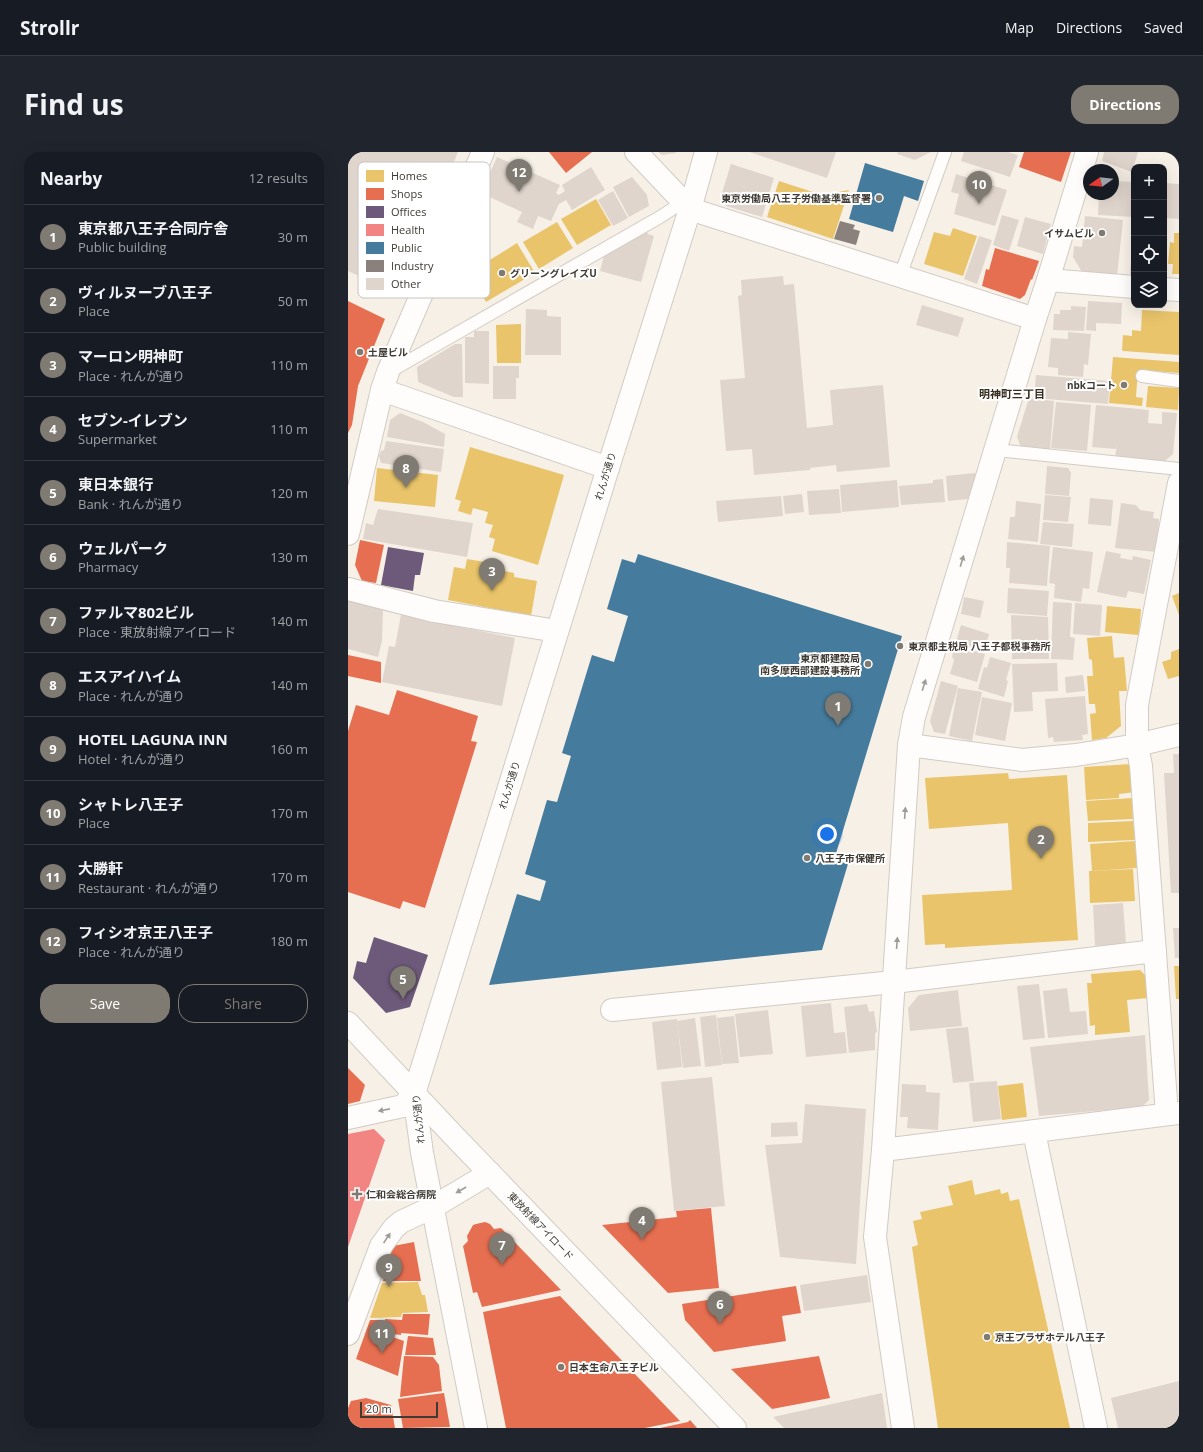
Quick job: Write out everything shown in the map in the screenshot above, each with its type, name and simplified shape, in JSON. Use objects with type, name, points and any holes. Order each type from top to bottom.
[{"type":"street","points":[[479,162],[483,152]]},
{"type":"street","points":[[636,152],[686,206],[1035,319]]},
{"type":"street","name":"れんが通り","points":[[476,1428],[422,1153],[414,1094],[608,468],[686,206],[706,152]]},
{"type":"street","points":[[904,1428],[875,1237],[883,1150],[909,745],[914,717],[1087,152]]},
{"type":"street","points":[[1048,280],[1131,287]]},
{"type":"street","points":[[1167,289],[1179,290]]},
{"type":"street","points":[[348,534],[385,381],[421,298]]},
{"type":"street","points":[[385,381],[608,468]]},
{"type":"street","points":[[883,1150],[1173,1114],[1155,951],[1141,766],[1137,745],[1137,705],[1179,483]]},
{"type":"street","points":[[348,589],[434,611],[557,631]]},
{"type":"street","points":[[909,745],[1022,760],[1076,755],[1137,745],[1179,735]]},
{"type":"street","points":[[612,1010],[894,982],[1155,951]]},
{"type":"street","name":"東放射線アイロード","points":[[348,1023],[414,1094],[735,1428]]},
{"type":"street","points":[[348,1118],[403,1106],[414,1094]]},
{"type":"street","points":[[1034,1132],[1096,1428]]},
{"type":"street","points":[[348,1334],[357,1287],[381,1246],[394,1228],[402,1222],[490,1173]]},
{"type":"lane","points":[[900,276],[945,152]]},
{"type":"lane","points":[[385,381],[660,217],[686,206]]},
{"type":"lane","points":[[1142,376],[1179,381]]},
{"type":"lane","points":[[996,450],[1179,469]]},
{"type":"building: Homes","points":[[779,181],[822,195],[849,190],[833,239],[767,217]]},
{"type":"building: Homes","points":[[596,199],[611,225],[577,245],[561,219]]},
{"type":"building: Homes","points":[[557,222],[573,248],[539,269],[523,242]]},
{"type":"building: Homes","points":[[953,228],[977,236],[963,276],[924,264],[934,232],[950,236]]},
{"type":"building: Homes","points":[[1174,233],[1179,233],[1179,274],[1172,274],[1173,264],[1168,264],[1170,242],[1174,243]]},
{"type":"building: Homes","name":"グリーングレイズU","points":[[517,243],[535,273],[486,302],[484,298],[490,298],[490,260]]},
{"type":"building: Homes","points":[[1142,310],[1179,312],[1179,355],[1122,350],[1123,335],[1132,336],[1132,330],[1141,331]]},
{"type":"building: Homes","points":[[521,324],[521,363],[497,363],[496,325]]},
{"type":"building: Homes","name":"nbkコート","points":[[1113,357],[1179,362],[1179,373],[1138,370],[1136,397],[1143,398],[1142,406],[1109,403]]},
{"type":"building: Homes","points":[[1148,386],[1179,388],[1178,410],[1146,407]]},
{"type":"building: Homes","points":[[470,447],[564,475],[538,565],[492,551],[495,539],[489,537],[493,525],[485,523],[488,512],[473,508],[471,515],[458,511],[461,501],[455,499]]},
{"type":"building: Homes","points":[[377,468],[438,475],[435,507],[374,501]]},
{"type":"building: Homes","points":[[467,559],[491,563],[492,560],[500,562],[499,570],[514,573],[514,577],[537,581],[531,616],[448,600],[454,567],[465,569]]},
{"type":"building: Homes","points":[[1179,593],[1179,615],[1172,596]]},
{"type":"building: Homes","points":[[1107,606],[1141,609],[1139,635],[1105,632]]},
{"type":"building: Homes","points":[[1112,636],[1114,658],[1124,657],[1127,691],[1119,691],[1121,726],[1106,738],[1092,740],[1090,714],[1096,713],[1095,704],[1089,704],[1087,676],[1093,676],[1092,660],[1089,659],[1087,638]]},
{"type":"building: Homes","points":[[1179,649],[1179,676],[1168,679],[1162,662],[1171,659],[1171,652]]},
{"type":"building: Homes","points":[[1131,764],[1136,792],[1119,794],[1119,798],[1086,800],[1084,767]]},
{"type":"building: Homes","points":[[1008,773],[1009,779],[1067,775],[1078,940],[945,948],[945,944],[925,945],[922,895],[1012,890],[1008,823],[929,829],[925,778]]},
{"type":"building: Homes","points":[[1132,798],[1133,819],[1088,821],[1086,801]]},
{"type":"building: Homes","points":[[1133,821],[1135,840],[1088,842],[1088,823]]},
{"type":"building: Homes","points":[[1135,841],[1137,868],[1092,871],[1090,844]]},
{"type":"building: Homes","points":[[1133,869],[1135,901],[1090,903],[1089,871]]},
{"type":"building: Homes","points":[[1174,966],[1179,966],[1179,999],[1176,999]]},
{"type":"building: Homes","points":[[1140,970],[1146,976],[1148,998],[1127,1000],[1130,1032],[1095,1035],[1095,1025],[1090,1026],[1087,983],[1092,983],[1091,974]]},
{"type":"building: Homes","points":[[1023,1083],[1027,1117],[1002,1120],[998,1086]]},
{"type":"building: Homes","name":"京王プラザホテル八王子","points":[[972,1180],[975,1195],[1000,1189],[1001,1194],[1008,1192],[1010,1201],[1019,1199],[1070,1428],[938,1428],[912,1247],[918,1245],[913,1221],[922,1219],[920,1212],[953,1205],[948,1186]]},
{"type":"building: Homes","points":[[418,1282],[422,1295],[425,1295],[428,1312],[402,1313],[401,1317],[370,1318],[382,1283]]},
{"type":"building: Shops","points":[[549,152],[592,152],[566,173]]},
{"type":"building: Shops","points":[[1024,152],[1071,152],[1061,182],[1019,167]]},
{"type":"building: Shops","points":[[995,248],[1039,261],[1025,295],[1020,299],[982,286],[986,269],[989,270]]},
{"type":"building: Shops","name":"土屋ビル","points":[[348,301],[385,319],[358,386],[352,425],[348,433]]},
{"type":"building: Shops","points":[[360,540],[384,545],[376,583],[362,581],[355,565]]},
{"type":"building: Shops","points":[[348,655],[381,662],[381,683],[348,676]]},
{"type":"building: Shops","points":[[397,690],[478,716],[471,741],[477,742],[425,908],[403,901],[400,909],[348,892],[348,731],[356,705],[389,715]]},
{"type":"building: Shops","points":[[348,1068],[365,1085],[360,1101],[348,1104]]},
{"type":"building: Shops","points":[[711,1208],[719,1288],[668,1293],[602,1225],[677,1217],[676,1211]]},
{"type":"building: Shops","points":[[485,1222],[490,1224],[494,1229],[501,1228],[561,1290],[482,1307],[477,1292],[473,1293],[463,1246],[468,1241],[467,1236],[473,1225]]},
{"type":"building: Shops","points":[[414,1242],[421,1281],[383,1281],[393,1246]]},
{"type":"building: Shops","points":[[796,1286],[801,1313],[782,1316],[786,1341],[714,1352],[685,1320],[682,1304]]},
{"type":"building: Shops","name":"日本生命八王子ビル","points":[[560,1296],[680,1421],[645,1428],[506,1428],[483,1312]]},
{"type":"building: Shops","points":[[403,1314],[430,1314],[428,1335],[401,1333],[401,1335],[384,1333],[385,1319],[402,1320]]},
{"type":"building: Shops","points":[[370,1320],[383,1320],[384,1334],[404,1341],[398,1376],[356,1359]]},
{"type":"building: Shops","points":[[408,1336],[433,1338],[436,1355],[405,1355]]},
{"type":"building: Shops","points":[[404,1356],[433,1357],[439,1365],[442,1391],[400,1397]]},
{"type":"building: Shops","points":[[819,1356],[830,1398],[772,1409],[731,1369]]},
{"type":"building: Shops","points":[[444,1393],[450,1427],[403,1428],[398,1399]]},
{"type":"building: Shops","points":[[366,1398],[391,1405],[395,1428],[348,1428],[348,1408],[351,1401]]},
{"type":"building: Shops","points":[[690,1420],[697,1428],[660,1428],[688,1422]]},
{"type":"building: Offices","points":[[388,547],[424,553],[420,575],[415,575],[413,591],[381,585]]},
{"type":"building: Offices","points":[[374,937],[428,955],[410,1007],[386,1013],[353,978],[357,961],[366,963]]},
{"type":"building: Health","name":"仁和会総合病院","points":[[374,1129],[385,1140],[348,1247],[348,1134]]},
{"type":"building: Public","name":"東京労働局八王子労働基準監督署","points":[[865,163],[924,181],[918,201],[904,196],[893,232],[849,219]]},
{"type":"building: Public","points":[[638,554],[902,636],[834,860],[848,864],[822,950],[489,985],[517,894],[540,901],[546,881],[525,874],[547,800],[557,802],[571,756],[562,753],[592,655],[614,662],[628,616],[607,609],[622,559],[635,563]]},
{"type":"building: Industry","points":[[840,221],[855,225],[853,229],[860,231],[856,245],[834,239]]},
{"type":"building: Other","points":[[348,152],[458,152],[454,162],[358,162],[358,276],[348,271]]},
{"type":"building: Other","points":[[658,152],[676,152],[676,153],[662,155]]},
{"type":"building: Other","points":[[749,152],[836,152],[827,178]]},
{"type":"building: Other","points":[[898,152],[931,152],[915,160],[897,154]]},
{"type":"building: Other","points":[[964,152],[1008,152],[1018,155],[1010,177],[961,161]]},
{"type":"building: Other","points":[[1104,152],[1138,152],[1134,164],[1131,164],[1131,172],[1119,167],[1119,164],[1110,164],[1102,161]]},
{"type":"building: Other","points":[[497,157],[560,185],[556,193],[559,195],[565,191],[562,185],[591,167],[605,190],[572,210],[566,200],[559,204],[551,221],[538,216],[533,229],[517,222],[522,212],[490,197],[490,173]]},
{"type":"building: Other","points":[[731,164],[774,178],[762,217],[726,206],[722,193]]},
{"type":"building: Other","points":[[956,174],[1007,190],[995,226],[954,214],[959,194],[951,192]]},
{"type":"building: Other","points":[[632,177],[647,195],[649,206],[629,217],[613,187]]},
{"type":"building: Other","points":[[1119,181],[1131,182],[1131,217],[1098,215],[1099,200],[1119,200]]},
{"type":"building: Other","points":[[1167,183],[1179,184],[1179,219],[1167,218]]},
{"type":"building: Other","points":[[613,191],[628,218],[613,226],[598,200]]},
{"type":"building: Other","points":[[1002,215],[1019,220],[1009,251],[993,245]]},
{"type":"building: Other","name":"イサムビル","points":[[1085,216],[1123,220],[1117,276],[1082,272],[1073,257],[1074,246],[1082,247]]},
{"type":"building: Other","points":[[1025,217],[1051,224],[1043,254],[1017,246]]},
{"type":"building: Other","points":[[645,229],[648,234],[654,236],[641,282],[600,271],[604,256]]},
{"type":"building: Other","points":[[979,236],[992,240],[977,284],[964,279]]},
{"type":"building: Other","points":[[783,276],[784,285],[794,284],[807,428],[833,425],[830,390],[883,385],[890,467],[837,472],[836,465],[810,468],[810,470],[754,475],[752,449],[726,451],[720,380],[745,378],[738,296],[742,295],[741,280]]},
{"type":"building: Other","points":[[1088,301],[1122,303],[1121,324],[1096,323],[1096,331],[1086,330]]},
{"type":"building: Other","points":[[922,305],[964,318],[958,337],[916,325]]},
{"type":"building: Other","points":[[1071,306],[1086,307],[1084,331],[1053,330],[1054,314],[1060,314],[1060,310],[1071,310]]},
{"type":"building: Other","points":[[526,309],[547,310],[547,316],[561,317],[561,355],[525,355]]},
{"type":"building: Other","points":[[474,331],[489,331],[489,384],[465,383],[465,337],[474,337]]},
{"type":"building: Other","points":[[1068,332],[1091,334],[1088,365],[1084,364],[1083,377],[1058,375],[1058,368],[1048,367],[1051,338],[1068,339]]},
{"type":"building: Other","points":[[455,344],[462,344],[463,397],[454,397],[418,382],[417,367]]},
{"type":"building: Other","points":[[493,366],[519,366],[519,378],[516,378],[516,399],[493,399]]},
{"type":"building: Other","points":[[1036,375],[1110,381],[1108,404],[1034,398]]},
{"type":"building: Other","points":[[1029,398],[1054,401],[1050,450],[1021,447],[1017,437]]},
{"type":"building: Other","points":[[1056,402],[1091,405],[1087,451],[1051,448]]},
{"type":"building: Other","points":[[1096,405],[1149,410],[1148,423],[1162,424],[1162,412],[1177,413],[1173,454],[1164,462],[1115,458],[1117,444],[1116,449],[1092,447]]},
{"type":"building: Other","points":[[400,413],[423,422],[445,434],[444,447],[387,437],[390,420]]},
{"type":"building: Other","points":[[386,441],[444,449],[441,472],[381,463],[379,456],[381,451],[384,450]]},
{"type":"building: Other","points":[[1047,466],[1068,468],[1071,473],[1069,496],[1045,494]]},
{"type":"building: Other","points":[[975,473],[975,478],[968,499],[948,501],[946,476]]},
{"type":"building: Other","points":[[943,479],[945,502],[901,505],[899,486],[933,483],[933,480]]},
{"type":"building: Other","points":[[897,480],[899,507],[842,512],[840,485]]},
{"type":"building: Other","points":[[839,489],[841,513],[809,515],[807,491]]},
{"type":"building: Other","points":[[802,494],[804,512],[785,514],[783,496]]},
{"type":"building: Other","points":[[1045,495],[1071,497],[1068,522],[1043,520]]},
{"type":"building: Other","points":[[781,496],[783,516],[718,522],[716,501]]},
{"type":"building: Other","points":[[1090,498],[1113,500],[1111,526],[1088,524]]},
{"type":"building: Other","points":[[1016,501],[1041,504],[1038,542],[1008,539],[1010,517],[1015,517]]},
{"type":"building: Other","points":[[1121,503],[1136,505],[1140,510],[1154,512],[1153,518],[1159,519],[1156,552],[1115,548]]},
{"type":"building: Other","points":[[378,509],[473,523],[467,557],[363,539],[366,523],[373,525]]},
{"type":"building: Other","points":[[1043,522],[1074,524],[1072,547],[1040,544]]},
{"type":"building: Other","points":[[1007,542],[1050,546],[1047,586],[1009,583],[1010,568],[1006,568]]},
{"type":"building: Other","points":[[1053,547],[1093,552],[1089,589],[1083,588],[1081,602],[1054,598],[1055,584],[1049,583]]},
{"type":"building: Other","points":[[1106,551],[1121,554],[1120,558],[1132,560],[1133,556],[1151,560],[1144,594],[1128,591],[1126,598],[1097,592]]},
{"type":"building: Other","points":[[1008,588],[1049,591],[1047,616],[1007,613]]},
{"type":"building: Other","points":[[964,597],[984,601],[980,618],[961,614]]},
{"type":"building: Other","points":[[348,600],[383,610],[382,641],[378,657],[348,649]]},
{"type":"building: Other","points":[[1053,602],[1072,603],[1070,637],[1075,638],[1073,660],[1051,659]]},
{"type":"building: Other","points":[[1075,603],[1102,605],[1100,636],[1073,634]]},
{"type":"building: Other","points":[[401,615],[515,638],[502,706],[382,682],[389,646],[395,647]]},
{"type":"building: Other","points":[[1011,615],[1048,617],[1049,659],[1012,659]]},
{"type":"building: Other","points":[[961,625],[989,634],[984,651],[956,642]]},
{"type":"building: Other","points":[[955,645],[985,654],[977,682],[950,674],[954,660],[952,657]]},
{"type":"building: Other","points":[[990,657],[1011,663],[1006,680],[1008,681],[1004,697],[978,689],[984,667],[987,668]]},
{"type":"building: Other","points":[[1057,663],[1058,691],[1032,692],[1033,711],[1014,712],[1012,664]]},
{"type":"building: Other","points":[[1083,675],[1085,691],[1066,693],[1065,677]]},
{"type":"building: Other","points":[[941,681],[958,686],[945,734],[934,732],[930,721]]},
{"type":"building: Other","points":[[958,688],[982,692],[972,741],[949,736]]},
{"type":"building: Other","points":[[1085,696],[1088,734],[1082,735],[1083,740],[1054,742],[1053,737],[1048,738],[1045,699]]},
{"type":"building: Other","points":[[982,697],[1012,703],[1005,741],[975,735]]},
{"type":"building: Other","points":[[1173,754],[1179,754],[1179,893],[1171,893],[1164,773],[1174,773]]},
{"type":"building: Other","points":[[1123,903],[1126,944],[1095,946],[1093,905]]},
{"type":"building: Other","points":[[1173,928],[1179,928],[1179,958],[1175,958]]},
{"type":"building: Other","points":[[1039,984],[1045,1038],[1023,1040],[1017,986]]},
{"type":"building: Other","points":[[1067,988],[1070,1012],[1086,1011],[1088,1034],[1048,1038],[1043,991]]},
{"type":"building: Other","points":[[958,990],[962,1026],[910,1031],[908,1008],[919,995]]},
{"type":"building: Other","points":[[831,1003],[834,1033],[845,1032],[847,1053],[806,1057],[801,1006]]},
{"type":"building: Other","points":[[867,1004],[869,1012],[874,1011],[877,1032],[875,1033],[875,1050],[849,1053],[844,1007]]},
{"type":"building: Other","points":[[768,1010],[773,1054],[740,1057],[735,1014]]},
{"type":"building: Other","points":[[716,1015],[722,1065],[705,1067],[700,1017]]},
{"type":"building: Other","points":[[734,1016],[739,1063],[722,1064],[717,1018]]},
{"type":"building: Other","points":[[695,1018],[701,1066],[683,1068],[677,1021]]},
{"type":"building: Other","points":[[677,1019],[682,1067],[657,1070],[652,1022]]},
{"type":"building: Other","points":[[968,1027],[974,1081],[953,1083],[946,1029]]},
{"type":"building: Other","points":[[1145,1035],[1149,1100],[1142,1107],[1039,1116],[1030,1047]]},
{"type":"building: Other","points":[[712,1077],[725,1206],[674,1211],[661,1082]]},
{"type":"building: Other","points":[[997,1081],[1001,1119],[973,1122],[969,1083]]},
{"type":"building: Other","points":[[902,1084],[926,1085],[926,1092],[940,1093],[938,1130],[907,1128],[908,1117],[900,1117]]},
{"type":"building: Other","points":[[805,1104],[866,1109],[856,1264],[780,1257],[765,1145],[802,1143]]},
{"type":"building: Other","points":[[797,1122],[798,1136],[771,1137],[771,1123]]},
{"type":"building: Other","points":[[867,1275],[871,1302],[804,1311],[800,1285]]},
{"type":"building: Other","points":[[1179,1381],[1179,1428],[1118,1428],[1111,1398]]},
{"type":"building: Other","points":[[882,1393],[887,1428],[784,1428],[773,1417]]},
{"type":"place","name":"フィシオ京王八王子","points":[[519,192]]},
{"type":"place","name":"東京労働局八王子労働基準監督署","points":[[879,198]]},
{"type":"place","name":"シャトレ八王子","points":[[979,204]]},
{"type":"place","name":"イサムビル","points":[[1102,233]]},
{"type":"place","name":"グリーングレイズU","points":[[502,273]]},
{"type":"place","name":"土屋ビル","points":[[360,352]]},
{"type":"place","name":"nbkコート","points":[[1124,385]]},
{"type":"place","name":"エスアイハイム","points":[[406,488]]},
{"type":"place","name":"マーロン明神町","points":[[492,591]]},
{"type":"place","name":"東京都主税局 八王子都税事務所","points":[[900,646]]},
{"type":"place","name":"東京都建設局 南多摩西部建設事務所","points":[[868,664]]},
{"type":"place","name":"東京都八王子合同庁舎","points":[[838,726]]},
{"type":"place","name":"八王子市保健所","points":[[807,858]]},
{"type":"place","name":"ヴィルヌーブ八王子","points":[[1041,859]]},
{"type":"place","name":"東日本銀行","points":[[403,999]]},
{"type":"place","name":"仁和会総合病院","points":[[357,1194]]},
{"type":"place","name":"セブン-イレブン","points":[[642,1240]]},
{"type":"place","name":"ファルマ802ビル","points":[[502,1265]]},
{"type":"place","name":"HOTEL LAGUNA INN","points":[[389,1287]]},
{"type":"place","name":"ウェルパーク","points":[[720,1324]]},
{"type":"place","name":"京王プラザホテル八王子","points":[[987,1337]]},
{"type":"place","name":"大勝軒","points":[[382,1353]]},
{"type":"place","name":"日本生命八王子ビル","points":[[561,1367]]},
{"type":"district","name":"明神町三丁目","points":[[1012,394]]}]
